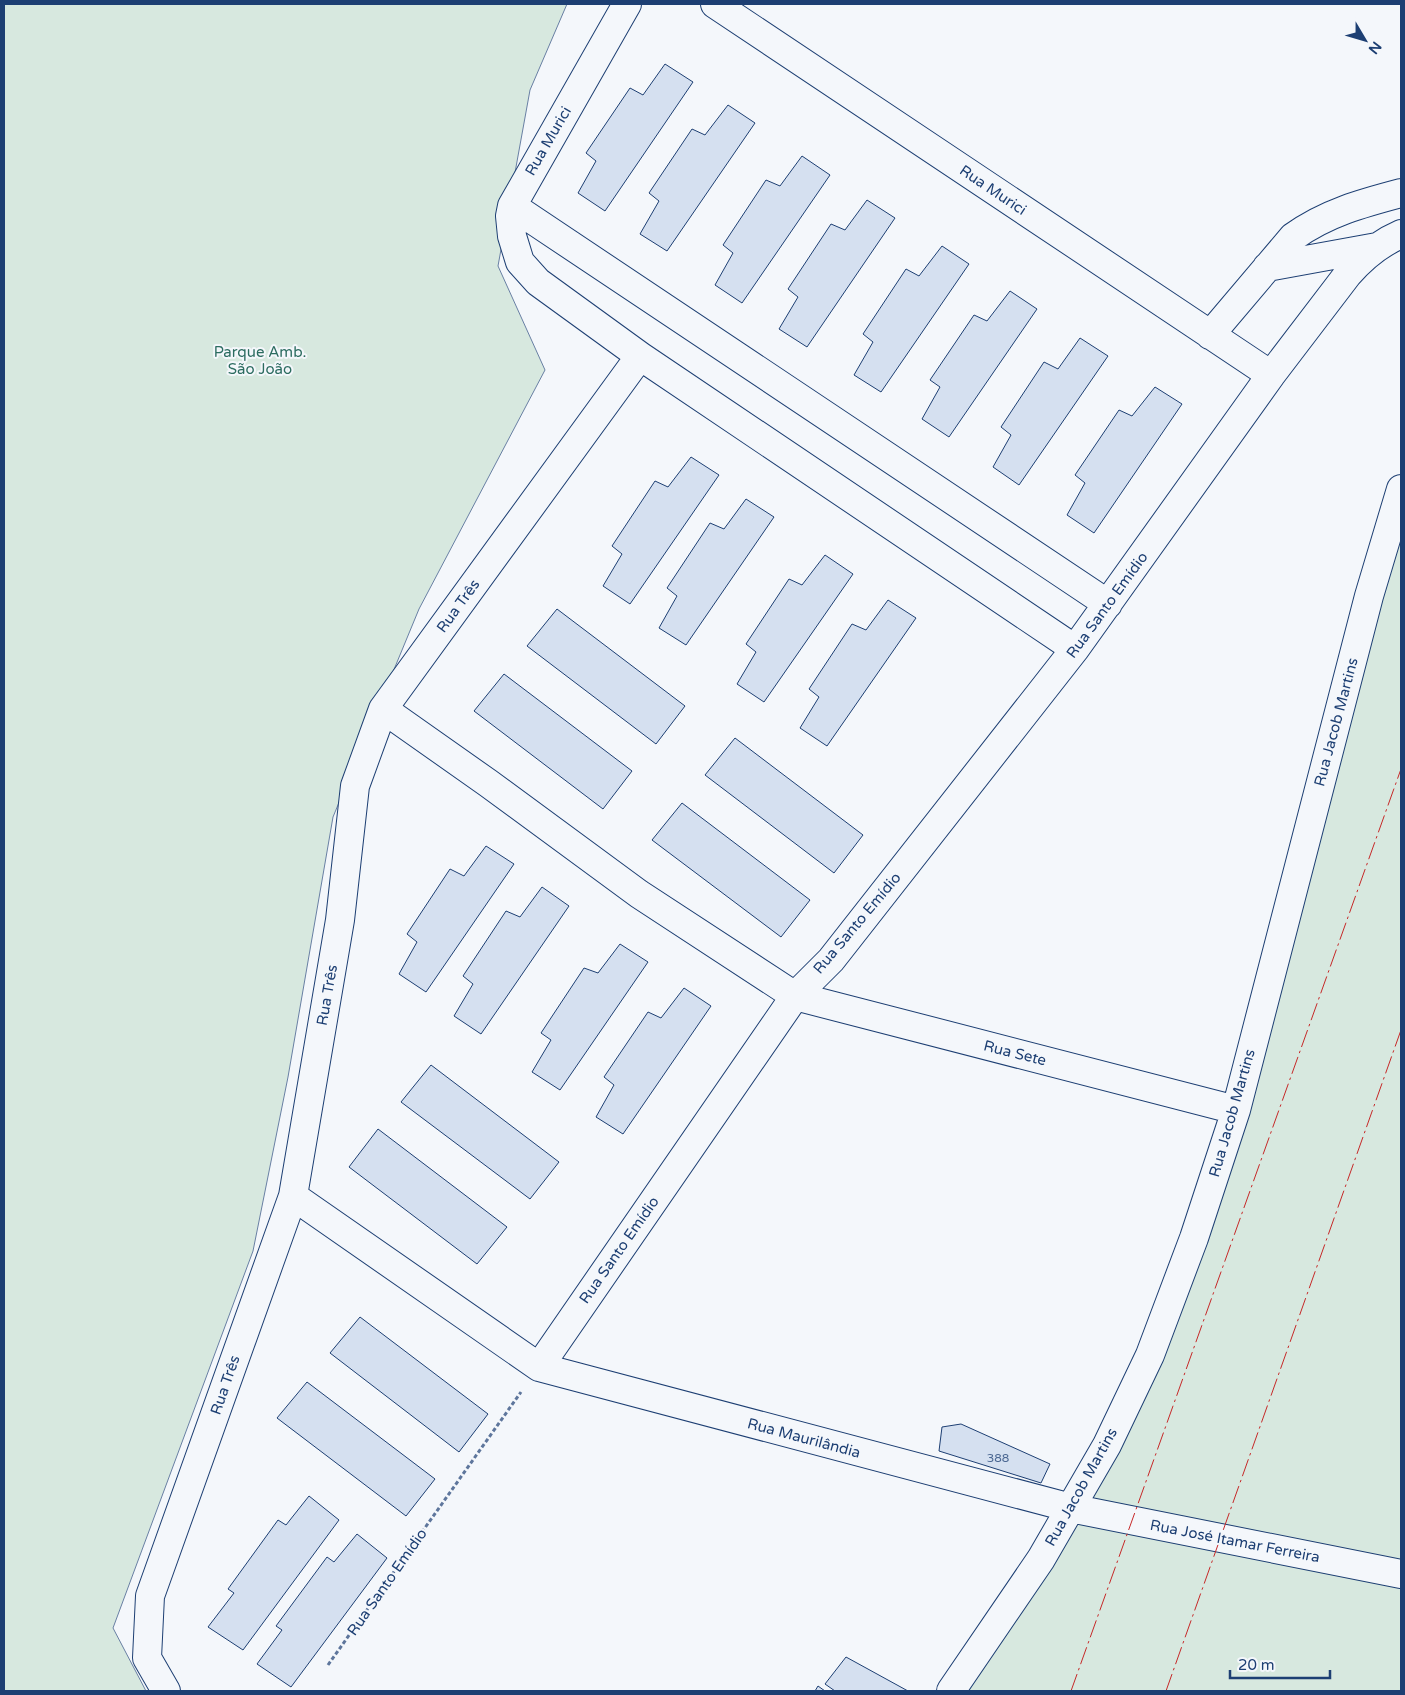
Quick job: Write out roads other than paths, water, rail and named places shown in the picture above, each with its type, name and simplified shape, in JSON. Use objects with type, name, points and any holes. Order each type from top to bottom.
[{"type":"street","name":"Rua Murici","points":[[627,4],[512,206],[510,216],[512,236],[520,262],[538,282],[640,356],[1075,649]]},
{"type":"street","name":"Rua Murici","points":[[715,4],[1271,375]]},
{"type":"street","points":[[1210,336],[1293,237],[1308,226],[1335,213],[1401,193]]},
{"type":"street","points":[[512,206],[1108,604]]},
{"type":"street","points":[[1267,266],[1390,240]]},
{"type":"street","name":"Rua Santo Emídio","points":[[539,1367],[794,996],[831,960],[1075,649],[1271,375],[1348,274],[1362,259],[1390,240]]},
{"type":"street","name":"Rua Três","points":[[166,1691],[147,1658],[150,1596],[293,1196],[340,920],[355,786],[383,709],[640,356]]},
{"type":"street","name":"Rua Jacob Martins","points":[[951,1691],[1041,1559],[1107,1444],[1150,1355],[1194,1238],[1236,1110],[1366,606],[1401,488]]},
{"type":"street","name":"Rua Sete","points":[[383,709],[488,783],[639,894],[794,996],[1236,1110]]},
{"type":"street","name":"Rua Maurilândia","points":[[293,1196],[539,1367],[1069,1508]]},
{"type":"street","name":"Rua José Itamar Ferreira","points":[[1069,1508],[1401,1574]]},
{"type":"park label","name":"Parque Amb. São João","points":[[260,360]]}]
